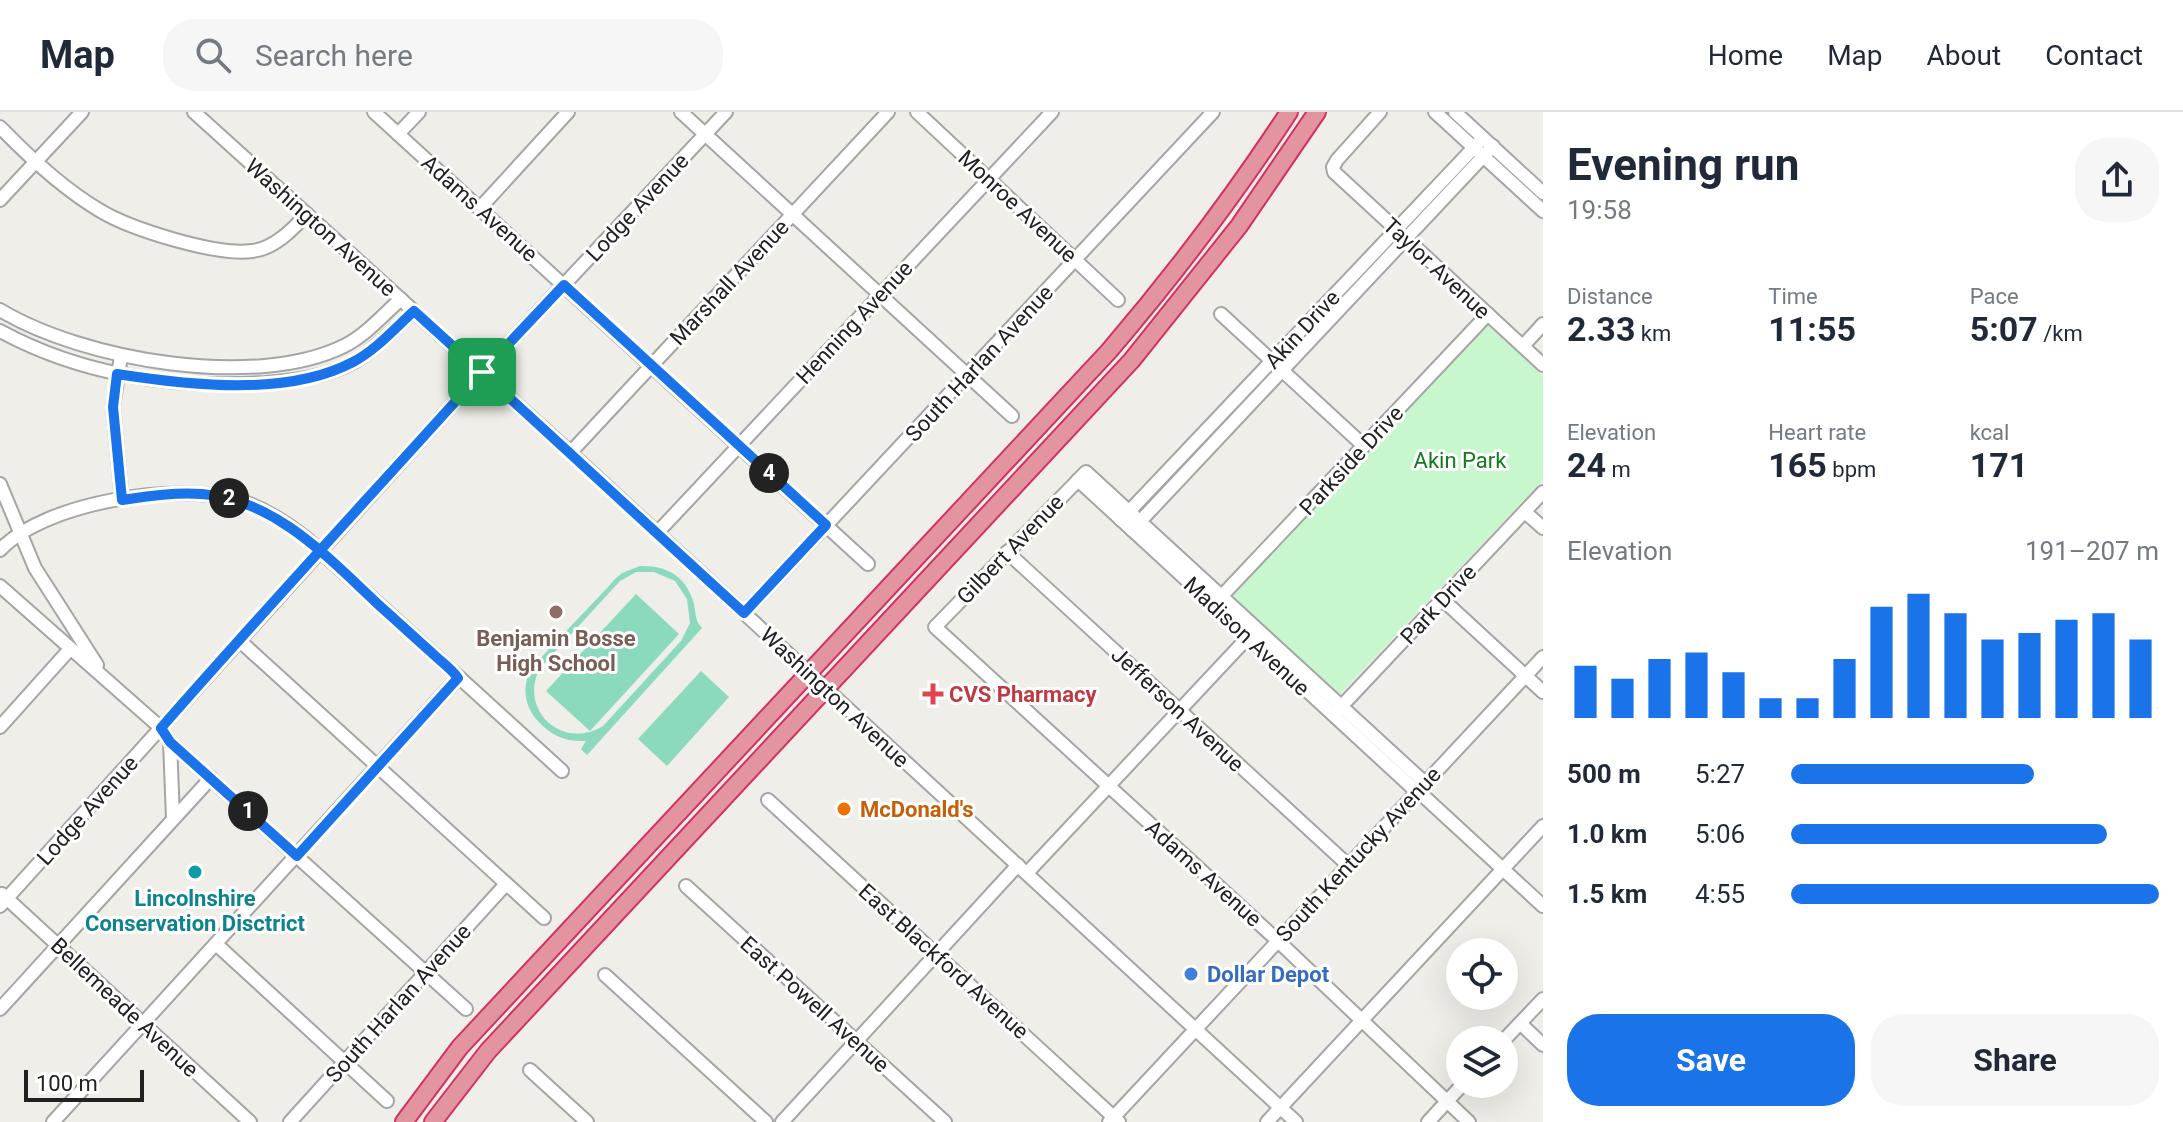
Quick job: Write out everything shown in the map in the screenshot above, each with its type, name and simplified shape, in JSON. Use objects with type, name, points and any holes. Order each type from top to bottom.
[{"type":"highway","points":[[404,1122],[460,1047],[1139,316],[1229,201],[1289,112]]},
{"type":"highway","points":[[433,1122],[488,1051],[1109,386],[1175,309],[1239,226],[1317,112]]},
{"type":"highway","points":[[982,488],[995,483],[999,486],[1003,496],[1000,504]]},
{"type":"highway","points":[[572,926],[569,934],[573,942],[582,946],[590,942]]},
{"type":"street","points":[[0,200],[82,112]]},
{"type":"street","name":"Washington Avenue","points":[[194,112],[482,372],[1296,1122]]},
{"type":"street","name":"Adams Avenue","points":[[374,112],[868,564]]},
{"type":"street","points":[[398,134],[419,112]]},
{"type":"street","points":[[480,208],[568,112]]},
{"type":"street","points":[[681,112],[1012,416]]},
{"type":"street","name":"Lodge Avenue","points":[[2,899],[161,728],[482,372],[726,112]]},
{"type":"street","name":"Marshall Avenue","points":[[570,453],[888,112]]},
{"type":"street","name":"Monroe Avenue","points":[[917,112],[1118,300]]},
{"type":"street","name":"Henning Avenue","points":[[657,533],[1052,112]]},
{"type":"street","name":"South Harlan Avenue","points":[[744,613],[1213,112]]},
{"type":"street","name":"Taylor Avenue","points":[[1380,112],[1339,158],[1333,169],[1336,174],[1543,365]]},
{"type":"street","points":[[1435,112],[1543,193]]},
{"type":"street","points":[[1455,112],[1543,211]]},
{"type":"street","points":[[0,127],[35,162],[100,211],[173,240],[214,249],[253,251],[270,245],[293,229],[307,214]]},
{"type":"street","name":"Akin Drive","points":[[1126,516],[1272,361],[1401,234],[1483,147]]},
{"type":"street","name":"Akin Drive","points":[[1136,526],[1282,371],[1401,234]]},
{"type":"street","points":[[0,310],[56,338],[121,356],[216,366],[287,363],[314,358],[355,339],[401,299]]},
{"type":"street","points":[[0,331],[50,355],[117,374],[187,383],[276,382],[319,376],[354,362],[414,311]]},
{"type":"street","points":[[1221,314],[1364,446]]},
{"type":"street","name":"Parkside Drive","points":[[1218,600],[1488,314]]},
{"type":"street","points":[[1523,346],[1543,324]]},
{"type":"street","points":[[121,356],[113,407],[122,500]]},
{"type":"street","name":"Madison Avenue","points":[[1082,476],[1337,710],[1543,906]]},
{"type":"street","name":"Gilbert Avenue","points":[[935,627],[1082,476]]},
{"type":"street","points":[[0,484],[19,532],[53,600],[105,677]]},
{"type":"street","name":"Park Drive","points":[[1337,710],[1543,492]]},
{"type":"street","points":[[0,550],[19,532],[61,513],[122,500],[192,493],[238,500],[271,515],[321,552],[562,771]]},
{"type":"street","points":[[1525,512],[1543,528]]},
{"type":"street","name":"Jefferson Avenue","points":[[1007,552],[1348,865]]},
{"type":"street","points":[[0,586],[105,677],[161,728],[170,742],[466,1009]]},
{"type":"street","points":[[1442,599],[1543,692]]},
{"type":"street","name":"Adams Avenue","points":[[935,627],[1277,940],[1469,1122]]},
{"type":"street","points":[[782,1122],[936,954],[1109,786],[1252,633]]},
{"type":"street","points":[[240,641],[544,918]]},
{"type":"street","points":[[0,727],[70,649]]},
{"type":"street","name":"South Kentucky Avenue","points":[[1114,1120],[1277,940],[1543,657]]},
{"type":"street","points":[[53,1122],[458,678]]},
{"type":"street","points":[[170,742],[173,818]]},
{"type":"street","points":[[0,1009],[211,778]]},
{"type":"street","name":"East Blackford Avenue","points":[[768,800],[1114,1120]]},
{"type":"street","points":[[1267,1122],[1543,826]]},
{"type":"street","name":"South Harlan Avenue","points":[[290,1122],[506,884]]},
{"type":"street","name":"East Powell Avenue","points":[[686,886],[945,1122]]},
{"type":"street","name":"Bellemeade Avenue","points":[[2,899],[58,945],[250,1122]]},
{"type":"street","points":[[216,944],[387,1101]]},
{"type":"street","points":[[605,975],[766,1122]]},
{"type":"street","points":[[1518,1027],[1543,999]]},
{"type":"street","points":[[1521,1024],[1543,1045]]},
{"type":"street","points":[[530,1070],[587,1122]]},
{"type":"street","points":[[1428,1122],[1451,1098]]},
{"type":"green space","name":"Akin Park","points":[[1487,324],[1543,376],[1543,480],[1337,697],[1231,598]]},
{"type":"green space","points":[[640,566],[650,566],[674,574],[691,595],[702,628],[587,755],[581,749],[586,741],[559,737],[537,720],[526,698],[527,680],[539,659],[622,573]],"holes":[[[636,572],[654,572],[675,581],[687,599],[690,623],[681,641],[603,726],[588,732],[560,730],[548,722],[535,698],[540,668],[620,581]]]},
{"type":"green space","points":[[636,594],[679,634],[590,731],[546,691]]},
{"type":"green space","points":[[701,671],[729,697],[667,766],[638,739]]},
{"type":"place","name":"Benjamin Bosse High School","points":[[556,612]]},
{"type":"place","name":"CVS Pharmacy","points":[[933,694]]},
{"type":"place","name":"McDonald's","points":[[844,809]]},
{"type":"place","name":"Lincolnshire Conservation Disctrict","points":[[195,872]]},
{"type":"place","name":"Dollar Depot","points":[[1191,974]]},
{"type":"route","points":[[482,372],[321,552],[161,728],[170,742],[297,856],[458,678],[455,673],[431,652],[358,585],[321,552],[307,539],[271,515],[238,500],[205,494],[160,494],[122,500],[113,407],[117,374],[187,383],[246,384],[319,376],[354,362],[414,311],[482,372],[744,613],[826,525],[564,285],[482,372]]}]
